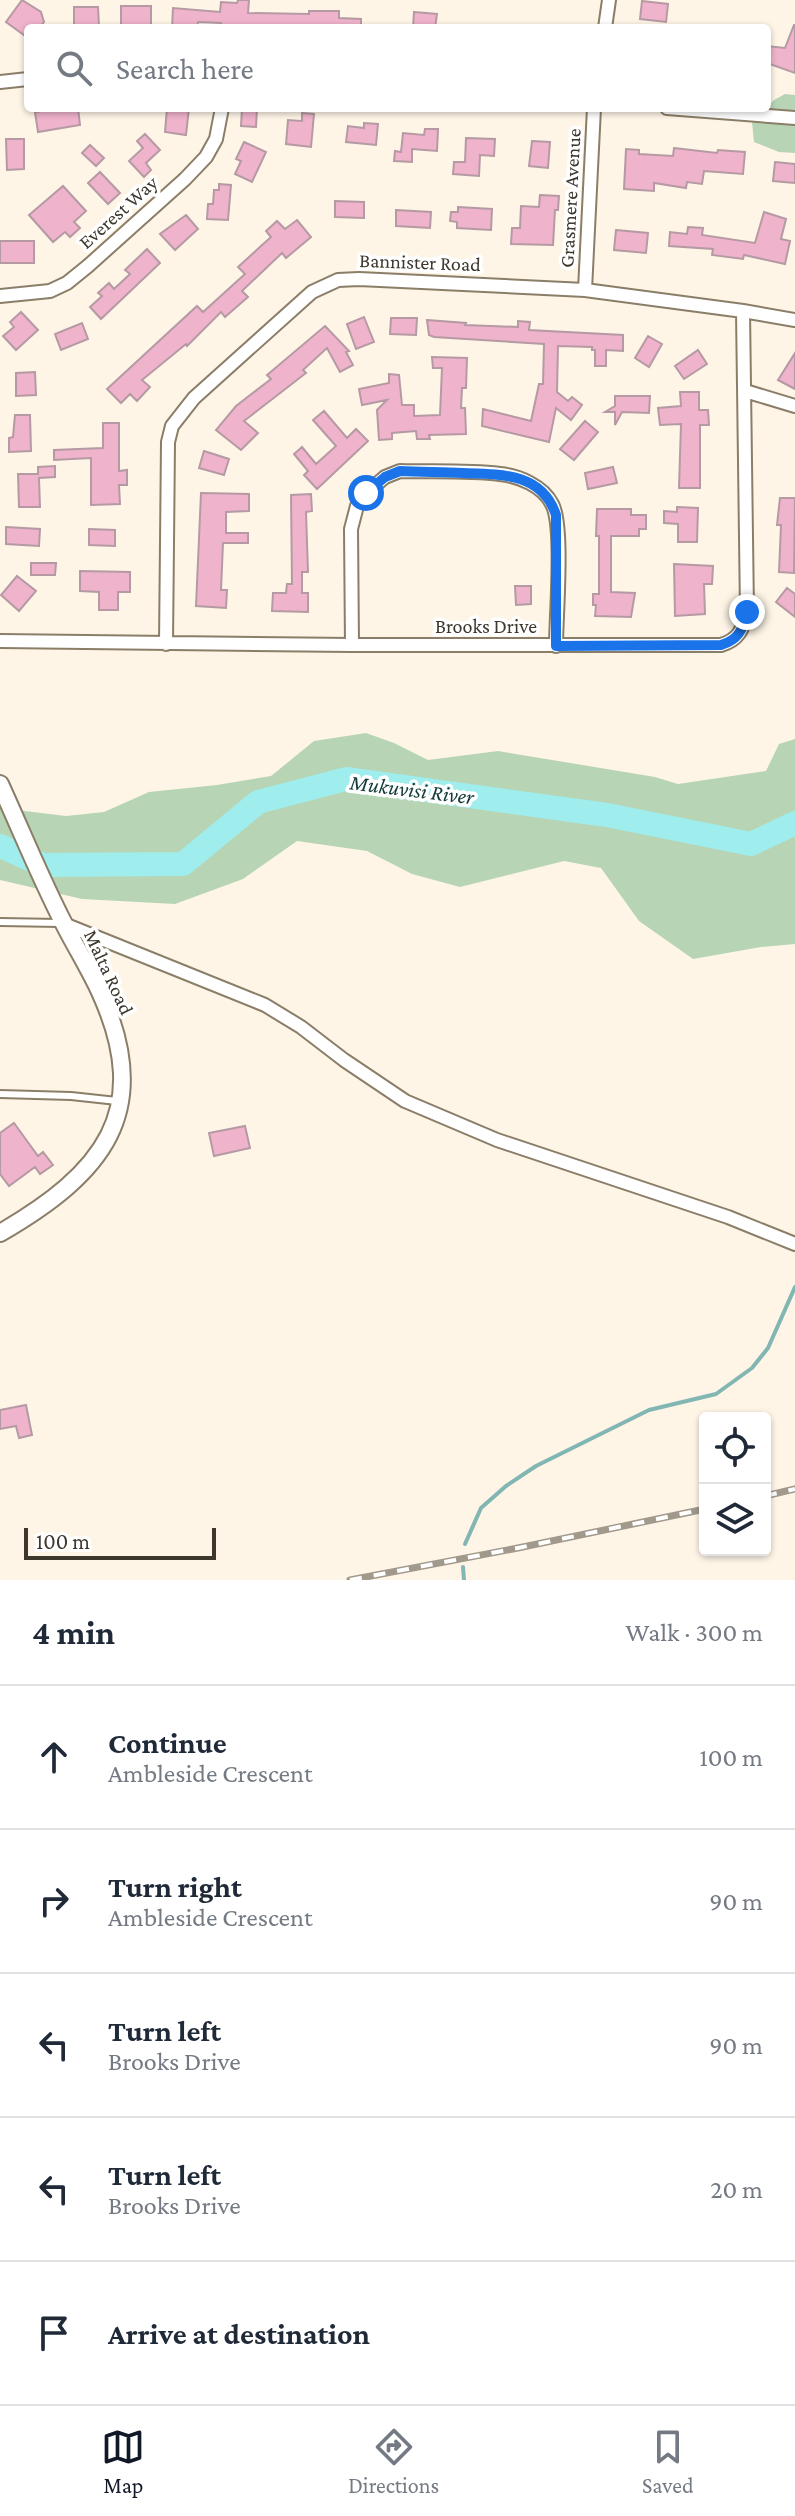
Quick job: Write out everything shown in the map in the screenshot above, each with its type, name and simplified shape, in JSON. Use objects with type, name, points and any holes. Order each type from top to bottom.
[{"type":"street","points":[[606,24],[609,0]]},
{"type":"street","points":[[0,82],[24,79]]},
{"type":"street","name":"Everest Way","points":[[0,296],[50,291],[67,283],[88,266],[206,157],[216,139],[221,112]]},
{"type":"street","name":"Grasmere Avenue","points":[[585,290],[594,112]]},
{"type":"street","points":[[718,112],[795,118]]},
{"type":"street","name":"Bannister Road","points":[[166,644],[168,442],[172,426],[194,398],[312,292],[338,280],[359,279],[585,290],[795,320]]},
{"type":"street","name":"Brooks Drive","points":[[0,641],[556,646],[721,645],[731,642],[739,635],[747,612],[743,311]]},
{"type":"street","points":[[745,391],[795,406]]},
{"type":"street","points":[[352,645],[351,529],[357,506],[366,493],[385,477],[400,471],[502,474],[523,479],[552,501],[558,536],[556,646]]},
{"type":"street","name":"Malta Road","points":[[0,784],[64,924],[101,993],[114,1030],[122,1082],[115,1123],[93,1163],[71,1184],[0,1233]]},
{"type":"street","points":[[64,924],[265,1005],[405,1101],[497,1140],[728,1217],[795,1244]]},
{"type":"lane","points":[[0,922],[64,924]]},
{"type":"lane","points":[[0,1094],[120,1101]]},
{"type":"green space","points":[[785,94],[795,95],[795,153],[779,152],[754,142],[752,122],[762,112],[771,112],[774,100]]},
{"type":"green space","points":[[366,733],[428,760],[498,751],[655,777],[678,784],[766,771],[779,744],[795,739],[795,944],[693,959],[639,921],[601,868],[564,861],[460,887],[412,874],[367,851],[297,841],[243,879],[175,904],[82,899],[0,880],[0,808],[66,816],[104,812],[149,792],[271,776],[314,741]]},
{"type":"building","points":[[22,0],[41,12],[44,22],[24,24],[24,35],[6,22]]},
{"type":"building","points":[[238,0],[249,0],[248,13],[339,11],[339,18],[361,19],[361,24],[172,24],[173,8],[220,12],[221,2],[237,3]]},
{"type":"building","points":[[642,1],[668,4],[666,22],[640,19]]},
{"type":"building","points":[[121,6],[151,6],[151,24],[121,24]]},
{"type":"building","points":[[74,7],[98,7],[99,24],[74,24]]},
{"type":"building","points":[[414,12],[437,14],[436,24],[413,24]]},
{"type":"building","points":[[795,25],[795,73],[771,64],[771,46],[785,48]]},
{"type":"building","points":[[35,112],[78,112],[80,125],[38,132]]},
{"type":"building","points":[[167,112],[189,112],[186,135],[165,132]]},
{"type":"building","points":[[242,112],[257,112],[256,127],[241,126]]},
{"type":"building","points":[[302,113],[314,114],[311,147],[286,144],[288,120],[302,121]]},
{"type":"building","points":[[364,123],[378,124],[376,145],[346,142],[348,126],[364,128]]},
{"type":"building","points":[[425,129],[438,129],[437,151],[412,149],[412,162],[394,161],[395,151],[401,152],[403,133],[424,135]]},
{"type":"building","points":[[145,134],[160,150],[146,163],[151,170],[144,177],[129,161],[143,148],[137,141]]},
{"type":"building","points":[[466,138],[495,139],[494,156],[480,155],[479,176],[453,174],[454,162],[465,162]]},
{"type":"building","points":[[6,139],[24,139],[24,169],[7,170]]},
{"type":"building","points":[[532,141],[550,142],[548,168],[529,166]]},
{"type":"building","points":[[244,142],[266,152],[252,182],[235,174],[241,161],[236,159]]},
{"type":"building","points":[[90,145],[104,158],[96,166],[82,153]]},
{"type":"building","points":[[674,148],[717,153],[718,150],[745,152],[743,174],[704,171],[702,184],[687,182],[686,188],[654,183],[654,191],[624,189],[626,149],[639,150],[639,154],[673,156]]},
{"type":"building","points":[[775,162],[795,164],[795,183],[773,181]]},
{"type":"building","points":[[100,172],[120,193],[108,204],[88,183]]},
{"type":"building","points":[[219,184],[231,185],[228,220],[207,219],[208,204],[213,204],[214,190],[219,190]]},
{"type":"building","points":[[63,186],[86,211],[74,222],[80,228],[70,237],[65,232],[53,242],[29,215]]},
{"type":"building","points":[[540,195],[559,196],[553,245],[511,244],[512,228],[520,228],[521,206],[539,207]]},
{"type":"building","points":[[335,201],[364,202],[364,218],[335,217]]},
{"type":"building","points":[[458,207],[492,209],[491,230],[457,228],[457,222],[450,221],[451,212],[458,212]]},
{"type":"building","points":[[396,210],[431,212],[430,228],[396,226]]},
{"type":"building","points":[[764,212],[786,219],[781,239],[790,241],[785,264],[744,255],[743,259],[712,255],[713,249],[669,246],[670,232],[687,234],[688,227],[703,228],[702,235],[755,243]]},
{"type":"building","points":[[186,215],[198,229],[175,250],[160,234]]},
{"type":"building","points":[[297,220],[311,237],[286,258],[282,253],[242,291],[248,297],[225,317],[221,312],[187,346],[142,380],[150,387],[137,401],[130,394],[121,403],[107,389],[197,306],[203,312],[245,274],[238,267],[271,237],[266,231],[277,221],[285,229]]},
{"type":"building","points":[[616,230],[648,233],[646,253],[614,250]]},
{"type":"building","points":[[0,241],[34,241],[34,263],[0,263]]},
{"type":"building","points":[[147,249],[160,263],[101,319],[90,307],[102,296],[98,293],[109,283],[114,289],[130,274],[125,270]]},
{"type":"building","points":[[21,312],[38,330],[16,350],[3,336],[14,327],[10,322]]},
{"type":"building","points":[[364,317],[374,342],[356,349],[347,324]]},
{"type":"building","points":[[391,318],[417,318],[416,335],[390,334]]},
{"type":"building","points":[[427,320],[518,327],[518,321],[530,322],[529,330],[623,335],[623,351],[606,350],[606,366],[595,366],[595,350],[592,347],[558,346],[557,392],[568,401],[572,397],[582,405],[571,420],[556,408],[549,442],[482,426],[483,409],[531,421],[539,384],[543,384],[544,344],[434,337],[429,335]]},
{"type":"building","points":[[82,323],[88,339],[61,350],[55,334]]},
{"type":"building","points":[[325,326],[349,351],[346,352],[353,365],[340,372],[327,348],[303,370],[306,373],[244,421],[258,433],[241,450],[216,430],[236,406],[271,379],[267,375]]},
{"type":"building","points":[[648,336],[662,344],[649,367],[635,358]]},
{"type":"building","points":[[698,350],[707,364],[684,379],[675,366]]},
{"type":"building","points":[[795,353],[795,389],[778,380]]},
{"type":"building","points":[[432,357],[467,358],[466,388],[462,388],[461,408],[465,408],[466,434],[429,435],[430,439],[417,439],[416,431],[392,433],[392,439],[379,440],[377,410],[387,400],[362,405],[359,389],[389,383],[389,374],[399,375],[402,405],[414,405],[414,416],[440,415],[442,368],[433,368]]},
{"type":"building","points":[[35,372],[36,395],[16,396],[16,373]]},
{"type":"building","points":[[680,392],[699,392],[699,410],[708,410],[709,425],[700,425],[700,488],[679,488],[681,424],[660,425],[658,408],[681,406]]},
{"type":"building","points":[[615,396],[650,396],[649,413],[622,412],[615,425],[615,412],[605,412],[615,406]]},
{"type":"building","points":[[324,411],[347,438],[356,429],[368,441],[317,489],[304,475],[308,471],[294,454],[302,447],[316,464],[336,446],[313,420]]},
{"type":"building","points":[[15,415],[30,415],[31,451],[9,452]]},
{"type":"building","points":[[585,421],[598,432],[574,460],[560,449]]},
{"type":"building","points":[[103,423],[119,423],[119,471],[127,470],[127,485],[119,485],[120,504],[91,505],[91,458],[54,460],[54,450],[103,448]]},
{"type":"building","points":[[204,451],[229,459],[224,475],[199,468]]},
{"type":"building","points":[[55,466],[55,477],[39,478],[40,507],[19,507],[18,474],[38,474],[38,467]]},
{"type":"building","points":[[613,467],[617,483],[588,489],[585,473]]},
{"type":"building","points":[[201,493],[249,494],[249,511],[226,512],[226,533],[248,533],[248,543],[223,543],[221,590],[227,590],[226,608],[196,606]]},
{"type":"building","points":[[311,494],[312,511],[306,512],[308,572],[302,572],[302,593],[308,593],[308,612],[272,611],[273,593],[286,593],[287,584],[292,584],[291,495]]},
{"type":"building","points":[[780,498],[795,498],[794,573],[779,572],[781,525],[777,525]]},
{"type":"building","points":[[677,507],[698,508],[697,542],[678,542],[678,524],[664,523],[664,511],[677,512]]},
{"type":"building","points":[[597,509],[631,509],[631,515],[646,515],[646,529],[639,529],[639,536],[611,536],[611,592],[635,593],[631,617],[595,616],[593,594],[599,594]]},
{"type":"building","points":[[6,527],[40,529],[39,546],[6,544]]},
{"type":"building","points":[[89,529],[115,530],[115,546],[89,545]]},
{"type":"building","points":[[31,563],[56,563],[55,575],[31,575]]},
{"type":"building","points":[[674,564],[713,566],[712,584],[704,584],[705,614],[675,616]]},
{"type":"building","points":[[80,571],[130,572],[130,592],[118,592],[118,610],[99,610],[99,592],[80,591]]},
{"type":"building","points":[[17,576],[36,591],[19,611],[1,595]]},
{"type":"building","points":[[515,586],[531,586],[531,604],[516,605]]},
{"type":"building","points":[[787,588],[795,594],[795,617],[776,602]]},
{"type":"building","points":[[14,1123],[38,1156],[43,1152],[53,1165],[40,1174],[35,1167],[9,1186],[0,1174],[0,1133]]},
{"type":"building","points":[[245,1126],[250,1148],[214,1156],[209,1133]]},
{"type":"building","points":[[26,1405],[32,1435],[19,1438],[16,1426],[0,1429],[0,1410]]},
{"type":"waterway","name":"Mukuvisi River","points":[[0,846],[43,865],[183,864],[258,802],[346,779],[607,815],[751,844],[795,823]]},
{"type":"waterway","points":[[465,1544],[481,1508],[536,1466],[649,1410],[716,1394],[752,1368],[768,1348],[795,1287]]},
{"type":"waterway","points":[[463,1567],[464,1580]]},
{"type":"railway","points":[[771,1495],[795,1489]]},
{"type":"railway","points":[[350,1580],[699,1510]]},
{"type":"route","points":[[366,493],[385,477],[400,471],[502,474],[523,479],[539,489],[552,501],[556,515],[556,646],[721,645],[739,635],[747,612]]}]
